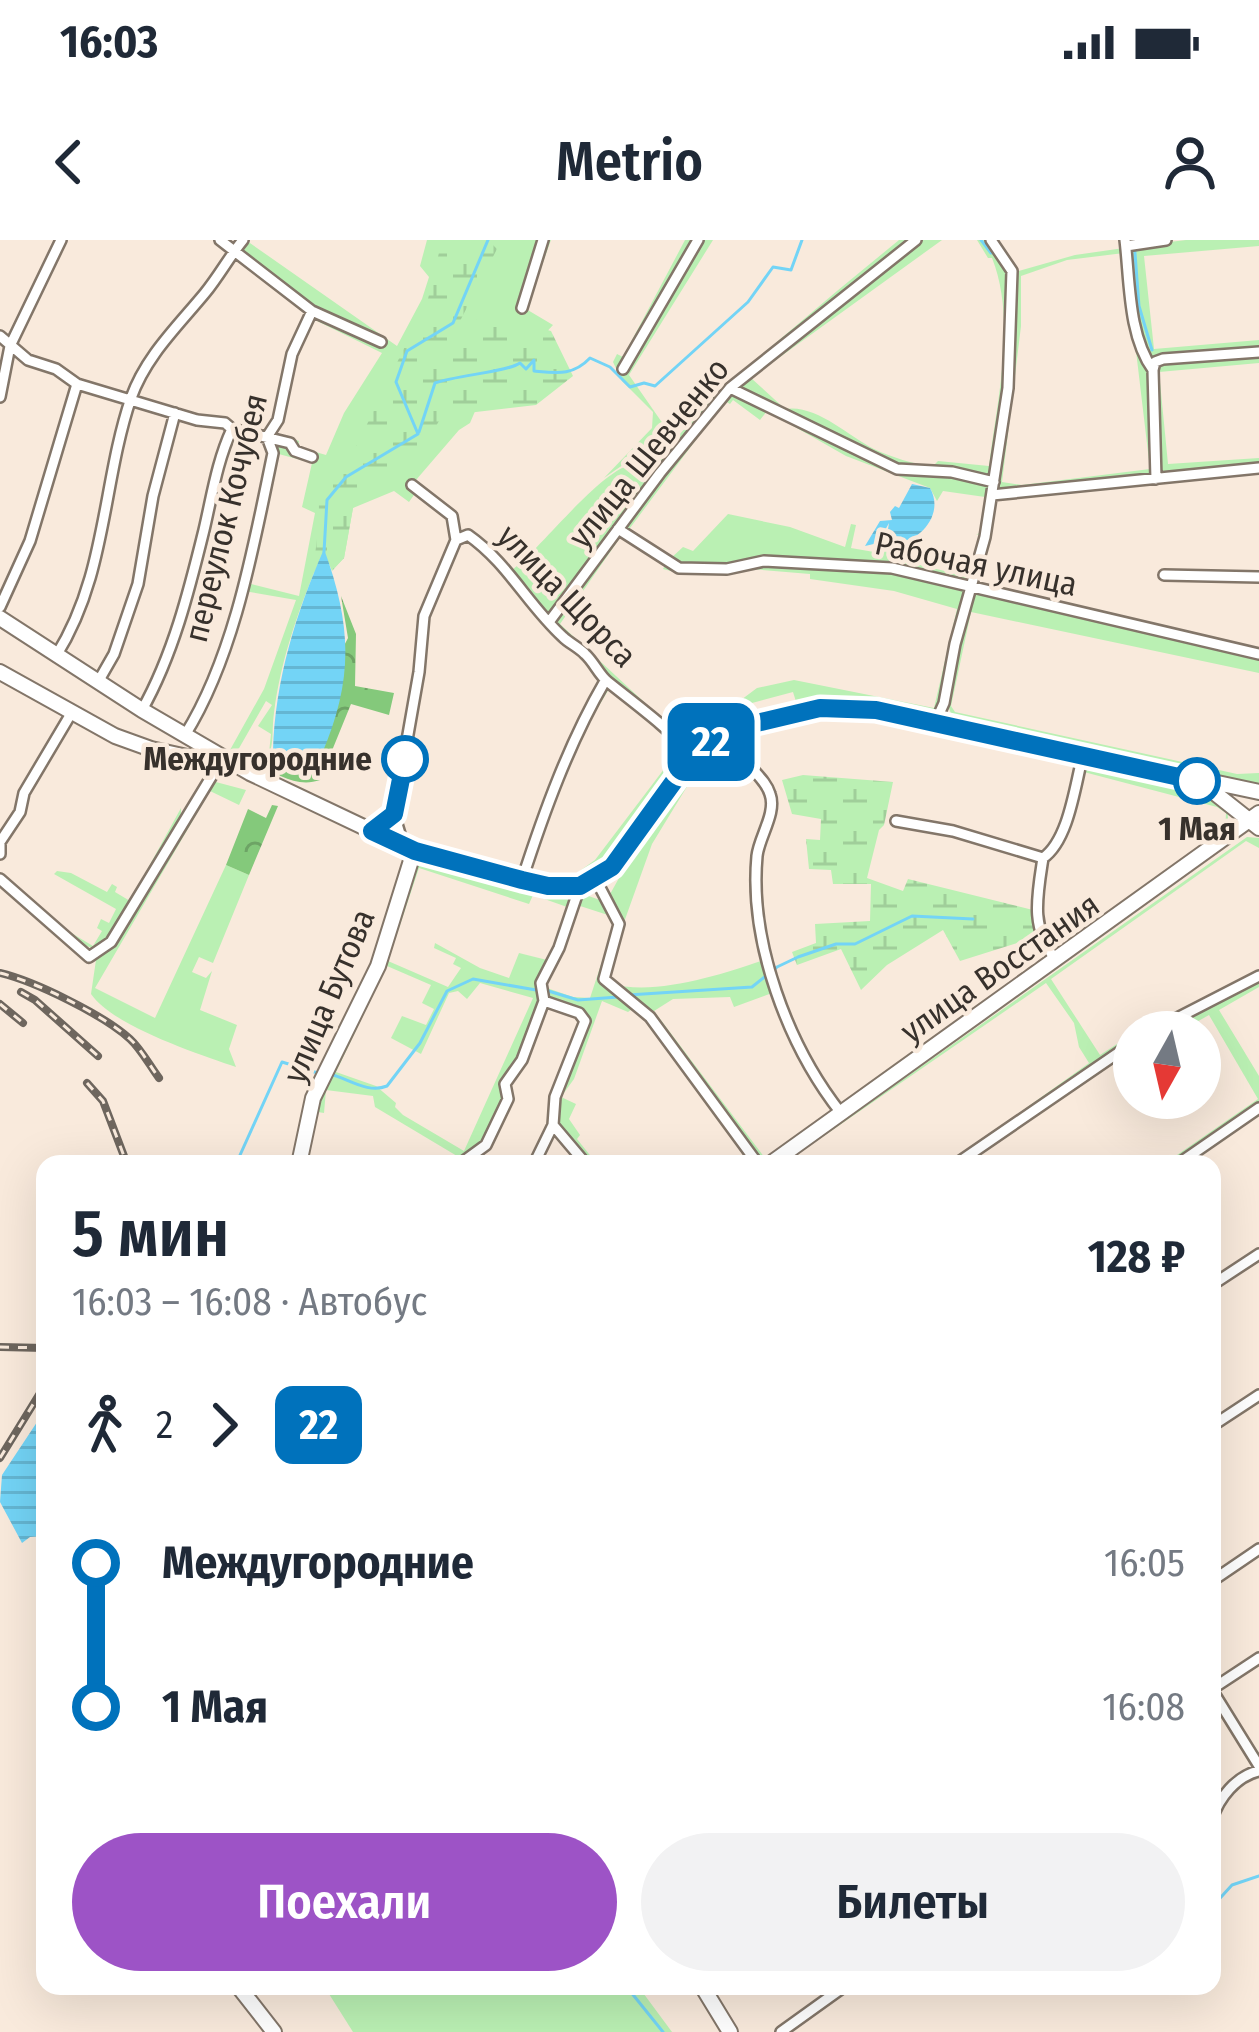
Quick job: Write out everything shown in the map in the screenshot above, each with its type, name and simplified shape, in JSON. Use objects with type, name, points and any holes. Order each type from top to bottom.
[{"type":"main road","points":[[0,618],[142,710],[250,772],[409,849],[548,886],[580,886],[596,880],[624,852],[693,755],[731,733],[820,708],[849,707],[935,723],[1197,782],[1223,793],[1257,822]]},
{"type":"main road","points":[[0,672],[151,749],[250,772]]},
{"type":"main road","points":[[1223,793],[1259,792]]},
{"type":"main road","points":[[1223,793],[1233,815],[1229,837]]},
{"type":"main road","name":"улица Восстания","points":[[783,1155],[1229,837],[1257,822]]},
{"type":"main road","name":"улица Бутова","points":[[301,1155],[313,1098],[378,966],[409,849]]},
{"type":"main road","points":[[245,1995],[274,2032]]},
{"type":"main road","points":[[707,1995],[730,2032]]},
{"type":"street","points":[[0,397],[10,346],[61,240]]},
{"type":"street","points":[[220,240],[312,310],[381,342]]},
{"type":"street","points":[[56,656],[100,545],[130,401],[147,361],[243,240]]},
{"type":"street","points":[[523,308],[543,240]]},
{"type":"street","points":[[623,369],[698,240]]},
{"type":"street","name":"улица Шевченко","points":[[548,622],[730,388],[916,240]]},
{"type":"street","points":[[935,723],[992,495],[1006,402],[1012,271],[991,240]]},
{"type":"street","points":[[1153,370],[1136,333],[1126,243],[1166,240]]},
{"type":"street","name":"переулок Кочубея","points":[[185,735],[212,683],[251,556],[273,453],[267,437],[278,420],[292,354],[312,310]]},
{"type":"street","points":[[0,336],[77,384],[290,443],[295,451],[312,457]]},
{"type":"street","points":[[1156,479],[1155,362],[1259,352]]},
{"type":"street","points":[[0,607],[37,523],[77,384]]},
{"type":"street","points":[[730,388],[897,469],[952,472],[994,482]]},
{"type":"street","points":[[98,682],[114,654],[138,584],[153,496],[175,413]]},
{"type":"street","points":[[142,710],[191,582],[222,451],[232,429]]},
{"type":"street","points":[[992,495],[1259,468]]},
{"type":"street","name":"улица Щорса","points":[[412,485],[452,516],[456,540],[468,535],[492,551],[548,622],[586,655],[605,680],[653,716],[693,755]]},
{"type":"street","name":"Рабочая улица","points":[[618,529],[679,568],[727,569],[764,561],[892,568],[1259,654]]},
{"type":"street","points":[[409,849],[394,814],[424,616],[456,540]]},
{"type":"street","points":[[1164,575],[1259,577]]},
{"type":"street","points":[[522,880],[584,717],[605,680]]},
{"type":"street","points":[[0,854],[0,842],[20,812],[24,793],[72,712]]},
{"type":"street","points":[[731,733],[771,796],[772,808],[757,852],[756,884],[766,965],[809,1069],[841,1114]]},
{"type":"street","points":[[1057,962],[1039,935],[1036,920],[1043,858],[1052,852],[1064,822],[1083,755]]},
{"type":"street","points":[[0,879],[89,957],[111,942],[220,764]]},
{"type":"street","points":[[372,831],[394,814]]},
{"type":"street","points":[[896,820],[953,831],[1043,858]]},
{"type":"street","points":[[596,880],[619,924],[603,973],[608,985],[650,1017],[752,1155]]},
{"type":"street","points":[[472,1155],[486,1144],[508,1099],[507,1077],[521,1060],[544,1001],[541,983],[559,949],[580,886]]},
{"type":"street","points":[[1191,1011],[1259,976]]},
{"type":"street","points":[[538,1155],[553,1126],[555,1096],[585,1021],[579,1013],[544,1001]]},
{"type":"street","points":[[969,1155],[1113,1056]]},
{"type":"street","points":[[1191,1155],[1259,1108]]},
{"type":"street","points":[[553,1126],[578,1155]]},
{"type":"street","points":[[1221,1279],[1259,1254]]},
{"type":"street","points":[[1221,1420],[1259,1395]]},
{"type":"street","points":[[1221,1575],[1259,1549]]},
{"type":"street","points":[[1221,1684],[1259,1658]]},
{"type":"street","points":[[1221,1705],[1259,1769],[1221,1797]]},
{"type":"street","points":[[781,2032],[832,1995]]},
{"type":"green space","points":[[427,240],[551,240],[526,309],[553,325],[529,351],[491,374],[470,423],[416,480],[441,502],[416,492],[409,502],[394,491],[353,508],[344,558],[332,570],[323,551],[287,651],[269,754],[262,765],[271,734],[258,726],[272,705],[266,701],[238,750],[251,762],[230,750],[264,689],[296,600],[244,591],[247,583],[299,596],[315,513],[302,507],[312,463],[275,453],[271,441],[313,459],[271,435],[280,423],[277,433],[299,441],[298,447],[326,455],[344,413],[382,353],[315,320],[302,341],[289,394],[291,368],[313,307],[239,251],[247,241],[397,346],[429,277],[420,266]]},
{"type":"green space","points":[[442,240],[488,240],[497,249],[459,323],[499,316],[551,331],[573,376],[536,405],[442,416],[418,456],[368,485],[353,508],[344,558],[332,571],[325,551],[314,573],[323,485],[337,463],[354,451],[428,299]]},
{"type":"green space","points":[[685,240],[713,240],[629,375],[661,421],[679,435],[720,390],[837,291],[899,240],[912,240],[758,362],[659,471],[630,460],[604,478],[652,428],[653,412],[622,381],[613,362],[617,354],[623,357]]},
{"type":"green space","points":[[921,240],[942,240],[751,378],[785,409],[820,416],[888,455],[932,467],[938,461],[989,466],[1004,334],[999,282],[992,258],[977,240],[987,240],[1010,271],[1006,388],[991,478],[897,468],[736,389]]},
{"type":"green space","points":[[1186,240],[1259,240],[1259,246],[1144,256],[1154,349],[1259,340],[1259,350],[1162,357],[1153,365],[1139,333],[1128,247]]},
{"type":"green space","points":[[1124,248],[1124,253],[1067,260],[1021,276],[1021,326],[1002,482],[1022,485],[1150,469],[1134,334],[1151,370],[1154,477],[995,491],[1010,388],[1015,272],[1075,255]]},
{"type":"green space","points":[[1259,354],[1259,363],[1159,372],[1168,464],[1259,458],[1259,466],[1158,477],[1157,364]]},
{"type":"green space","points":[[738,393],[896,471],[952,474],[990,486],[984,533],[976,535],[981,532],[985,497],[943,491],[937,501],[930,488],[846,456],[767,411],[760,420],[733,400],[725,401],[627,532],[670,559],[683,547],[693,551],[728,514],[790,527],[845,547],[851,524],[856,525],[851,548],[874,552],[885,538],[887,542],[906,541],[908,562],[965,576],[970,559],[976,560],[967,582],[892,565],[765,564],[892,570],[963,589],[965,597],[933,718],[798,708],[793,692],[741,706],[738,725],[694,750],[607,679],[551,622],[662,474],[725,400]],"holes":[[[622,535],[666,564],[663,569],[687,575],[751,569],[810,574],[810,579],[894,591],[957,609],[934,708],[794,680],[757,688],[686,741],[560,624]]]},
{"type":"green space","points":[[635,463],[657,474],[548,619],[512,570],[588,494]]},
{"type":"green space","points":[[974,590],[1259,658],[1259,673],[971,612],[951,706],[955,712],[1237,774],[1259,773],[1259,790],[955,724],[947,703],[950,678]]},
{"type":"green space","points":[[341,596],[356,634],[355,686],[394,693],[389,715],[351,704],[320,780],[295,781],[256,765],[264,765],[273,751],[284,761],[348,638]]},
{"type":"green space","points":[[610,686],[664,727],[681,747],[686,757],[618,851],[586,876],[570,878],[595,860],[680,748],[609,689],[582,734],[528,868],[575,742]]},
{"type":"green space","points":[[733,746],[745,769],[718,758],[704,762]]},
{"type":"green space","points":[[1084,760],[1165,778],[1176,785],[1175,790],[1199,786],[1227,806],[1229,830],[1225,833],[1226,813],[1217,807],[1080,771]]},
{"type":"green space","points":[[697,771],[652,844],[623,925],[609,896]]},
{"type":"green space","points":[[803,775],[893,782],[867,878],[903,891],[908,879],[1033,910],[1036,937],[960,961],[943,930],[887,965],[861,990],[841,949],[797,965],[792,952],[816,943],[815,924],[870,921],[871,884],[833,884],[831,870],[809,869],[806,839],[820,840],[821,819],[792,814],[782,780]]},
{"type":"green space","points":[[212,781],[246,790],[239,805],[210,791],[95,988],[155,1018],[226,865],[249,875],[213,963],[199,957],[192,972],[206,978],[212,971],[200,1010],[237,1025],[229,1049],[236,1067],[137,1028],[91,994],[96,960],[111,947]]},
{"type":"green space","points":[[272,805],[278,806],[249,875],[226,865],[248,809],[266,818]]},
{"type":"green space","points":[[181,808],[181,819],[133,900],[101,945],[93,948],[82,945],[21,892],[63,928],[93,946],[102,931],[97,928],[101,919],[109,923],[116,909],[54,874],[71,873],[107,892],[112,884],[117,887],[115,892],[130,901]]},
{"type":"green space","points":[[1247,837],[1259,838],[1259,848],[1246,841],[1051,979],[1100,1055],[1113,1047],[1113,1054],[961,1155],[1089,1063],[1079,1047],[1074,1023],[1046,983],[796,1155]]},
{"type":"green space","points":[[753,848],[756,922],[772,993],[734,1007],[730,997],[673,999],[654,1011],[763,1155],[755,1155],[674,1042],[610,983],[665,986],[761,961],[750,880]]},
{"type":"green space","points":[[424,860],[566,890],[573,896],[570,908],[533,895],[529,904],[419,868],[388,961],[448,987],[461,968],[453,964],[456,958],[434,948],[435,943],[509,978],[519,953],[551,961],[519,1058],[505,1076],[504,1100],[485,1143],[465,1155],[455,1155],[375,1107],[373,1096],[326,1090],[324,1113],[312,1111],[413,870]],"holes":[[[387,966],[431,985],[422,1003],[434,1009],[426,1025],[402,1016],[391,1038],[421,1054],[449,993],[458,991],[467,999],[480,983],[533,998],[464,1151],[403,1115],[376,1086],[336,1072]]]},
{"type":"green space","points":[[580,893],[600,900],[611,916],[577,905],[544,987],[590,998],[614,925],[601,981],[632,1009],[628,1012],[602,1001],[574,1079],[561,1097],[576,1104],[569,1119],[590,1155],[581,1155],[556,1125],[557,1097],[588,1022],[546,996],[543,983]]},
{"type":"green space","points":[[1259,980],[1259,987],[1219,1010],[1203,1011]]},
{"type":"green space","points":[[1221,1013],[1259,1076],[1259,1104],[1186,1155],[1177,1155],[1258,1099],[1221,1036]]},
{"type":"green space","points":[[330,1995],[645,1995],[672,2032],[353,2032]]},
{"type":"water","points":[[912,484],[930,488],[934,499],[925,528],[908,540],[886,542],[889,523],[878,543],[865,546],[880,521],[892,520],[890,512],[899,508]]},
{"type":"water","points":[[324,549],[344,628],[344,677],[321,756],[296,766],[273,751],[278,698],[296,622]]},
{"type":"water","points":[[36,1424],[36,1537],[22,1543],[0,1502],[2,1475]]},
{"type":"waterway","points":[[324,552],[327,500],[346,477],[418,434],[396,382],[407,351],[453,323],[488,240]]},
{"type":"waterway","points":[[419,432],[435,383],[520,363],[526,369],[534,360],[534,371],[557,373],[571,371],[590,358],[610,367],[630,387],[655,386],[748,302],[773,267],[791,270],[802,240]]},
{"type":"waterway","points":[[981,240],[991,253]]},
{"type":"waterway","points":[[1134,240],[1139,306],[1152,350]]},
{"type":"waterway","points":[[628,995],[752,987],[798,957],[836,944],[855,944],[912,916],[973,919]]},
{"type":"waterway","points":[[330,1074],[366,1087],[387,1086],[420,1043],[447,991],[473,979],[536,990]]},
{"type":"waterway","points":[[545,990],[578,1000],[618,997]]},
{"type":"waterway","points":[[240,1155],[282,1062],[321,1074]]},
{"type":"waterway","points":[[1221,1897],[1232,1885],[1259,1876]]},
{"type":"waterway","points":[[633,1995],[663,2032]]},
{"type":"railway","points":[[0,973],[49,991],[104,1020],[134,1043],[159,1078]]},
{"type":"railway","points":[[21,992],[98,1056]]},
{"type":"railway","points":[[0,1004],[23,1023]]},
{"type":"railway","points":[[87,1083],[103,1101],[124,1155]]},
{"type":"railway","points":[[0,1347],[36,1348]]},
{"type":"railway","points":[[0,1458],[36,1400]]},
{"type":"bus line","name":"22","points":[[405,759],[394,814],[372,831],[415,851],[564,887],[596,880],[612,867],[680,771],[711,742],[772,718],[820,708],[876,710],[1197,781]]},
{"type":"place","name":"Междугородние","points":[[405,759]]},
{"type":"place","name":"1 Мая","points":[[1197,781]]}]
